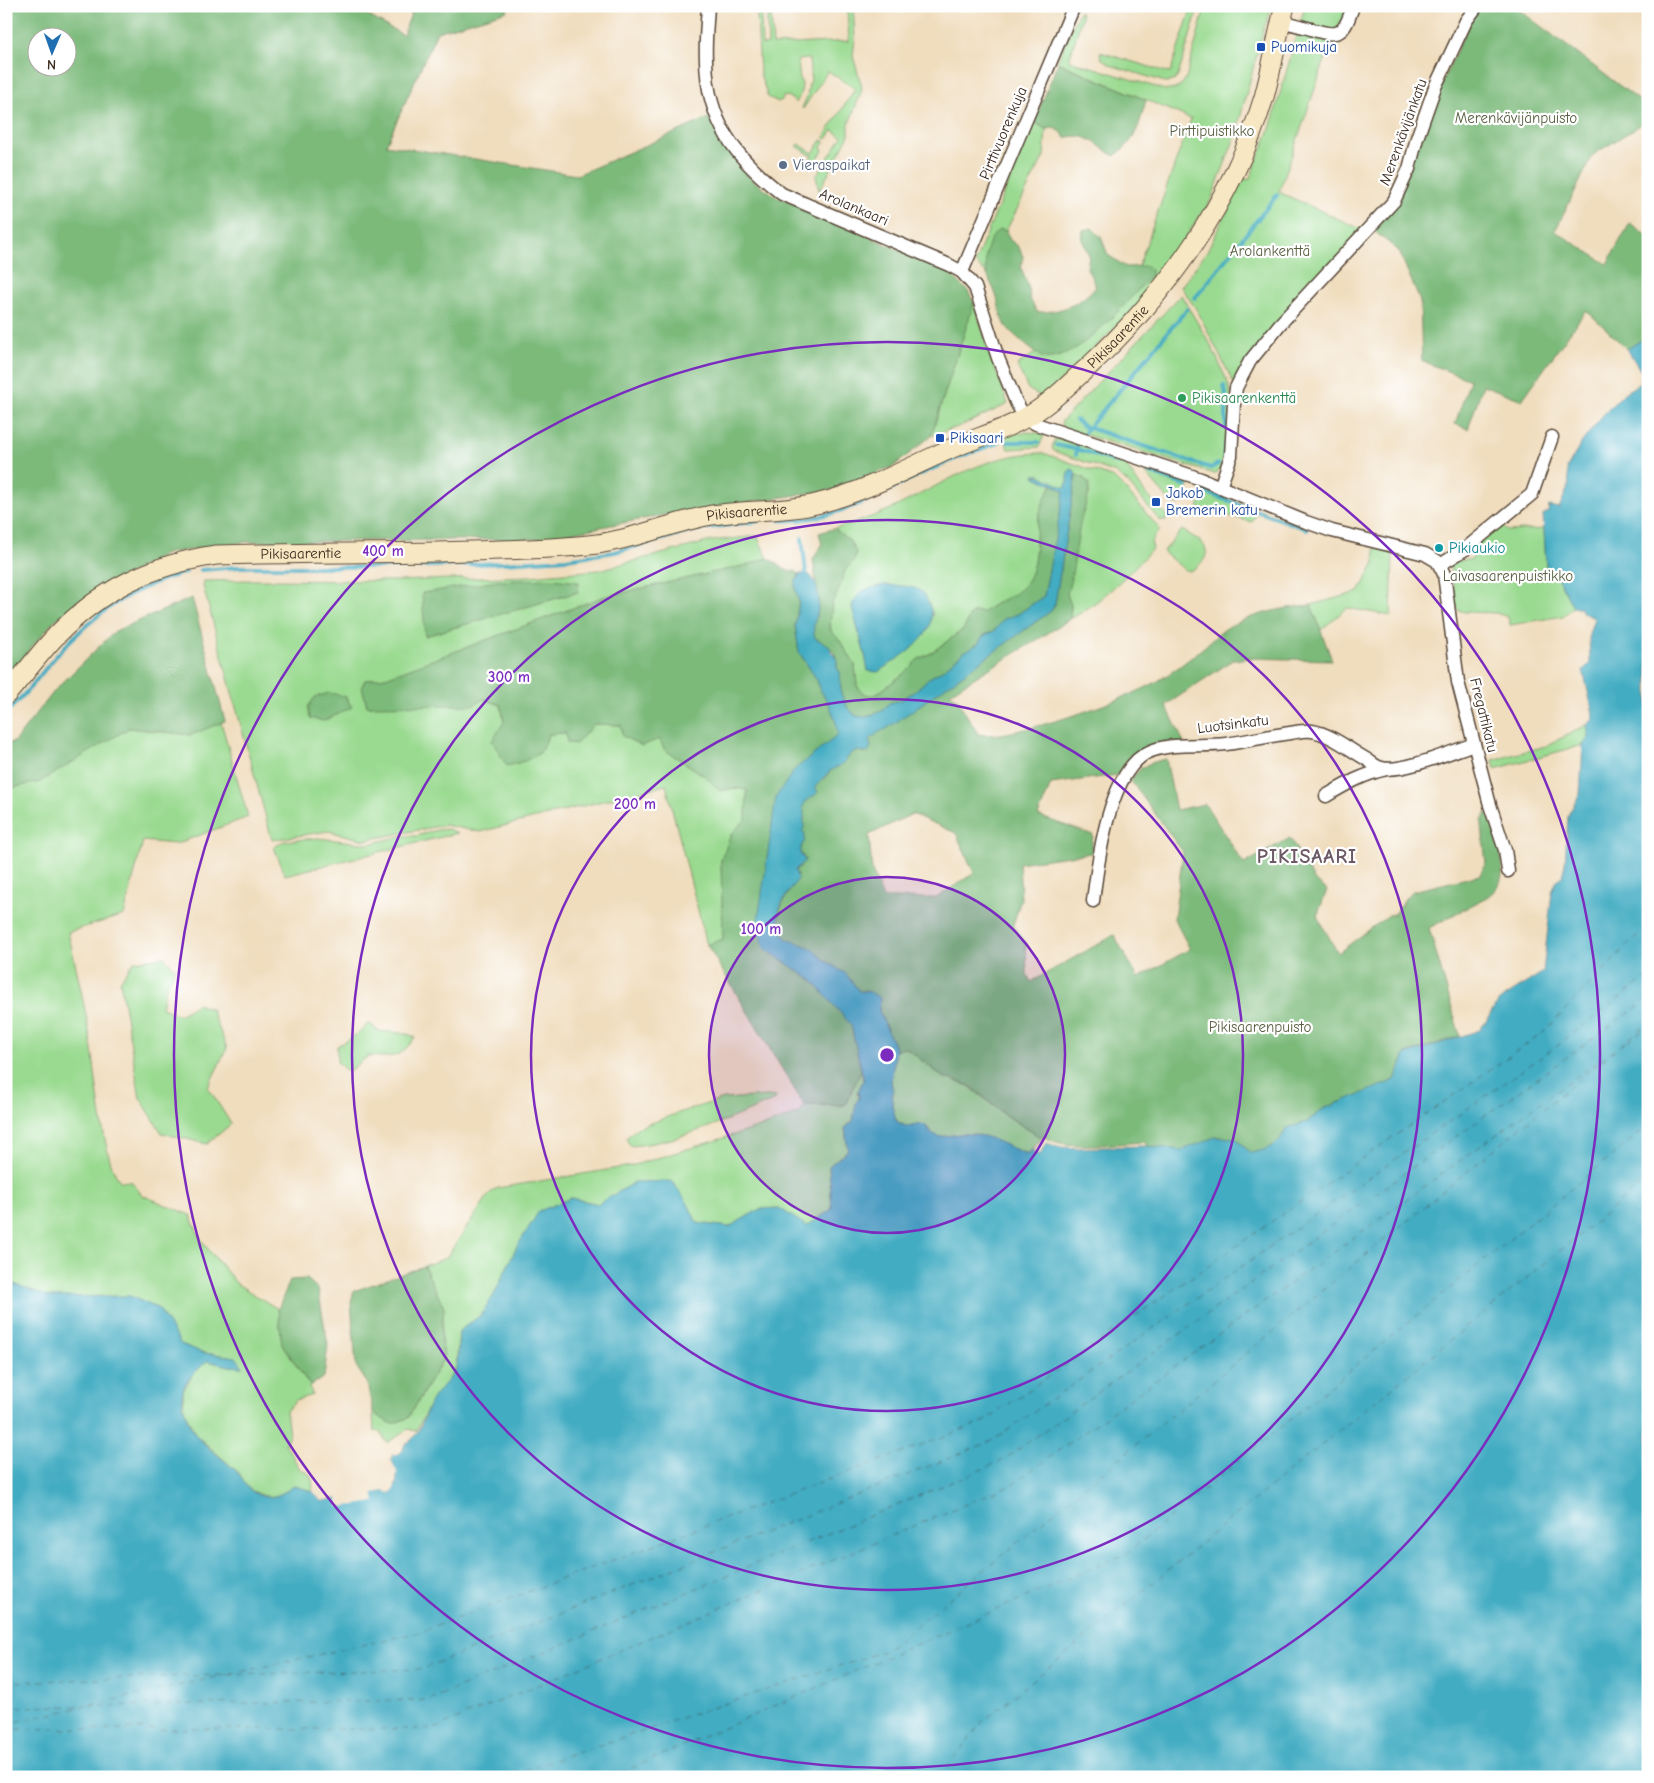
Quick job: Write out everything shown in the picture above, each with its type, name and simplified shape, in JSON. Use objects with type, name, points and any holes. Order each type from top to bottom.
[{"type":"street","name":"Arolankaari","points":[[708,6],[706,60],[711,99],[715,114],[740,157],[760,177],[782,194],[950,265],[962,272],[975,287],[998,358],[1016,402],[1025,418]]},
{"type":"street","name":"Pirttivuorenkuja","points":[[962,272],[1074,6]]},
{"type":"street","points":[[1283,14],[1323,33],[1334,34],[1344,28],[1353,6]]},
{"type":"street","name":"Merenkävijänkatu","points":[[1220,487],[1232,456],[1236,388],[1250,361],[1280,324],[1394,200],[1409,169],[1436,87],[1466,21],[1477,6]]},
{"type":"street","name":"Pikisaarentie","points":[[6,695],[54,637],[87,608],[113,588],[136,577],[177,562],[216,555],[478,551],[602,544],[624,540],[706,516],[822,503],[844,496],[1025,418],[1045,406],[1108,348],[1145,309],[1198,239],[1226,190],[1254,125],[1264,97],[1283,14]]},
{"type":"street","points":[[1025,418],[1036,424],[1220,487],[1282,513],[1332,531],[1425,554],[1440,564],[1464,550],[1532,494],[1552,437]]},
{"type":"street","name":"Fregattikatu","points":[[1440,564],[1444,574],[1458,682],[1490,805],[1505,850],[1508,870]]},
{"type":"street","name":"Luotsinkatu","points":[[1093,901],[1106,826],[1120,786],[1131,764],[1151,750],[1169,747],[1226,744],[1268,736],[1312,731],[1328,737],[1377,766],[1390,769]]},
{"type":"street","points":[[1326,796],[1365,774],[1408,766],[1474,744]]},
{"type":"green space","points":[[6,6],[351,6],[403,35],[414,6],[509,6],[507,11],[437,32],[386,145],[577,175],[709,118],[733,156],[752,180],[774,195],[947,271],[968,291],[974,303],[931,436],[894,466],[837,489],[664,515],[539,539],[244,542],[168,553],[101,589],[55,620],[6,677]]},
{"type":"green space","points":[[816,6],[853,6],[855,38],[853,56],[862,90],[849,124],[849,135],[819,191],[816,176],[842,137],[833,130],[827,139],[824,137],[855,89],[828,71],[803,109],[811,81],[809,59],[798,60],[802,85],[796,103],[788,96],[783,97],[778,102],[768,97],[760,74],[757,15],[763,16],[761,18],[762,45],[768,44],[767,17],[770,17],[771,12],[773,45],[849,41],[847,8],[802,11],[802,9]]},
{"type":"green space","points":[[1192,6],[1199,6],[1178,76],[1174,81],[1165,82],[1110,65],[1101,58],[1100,52],[1170,73]]},
{"type":"green space","name":"Pirttipuistikko","points":[[1202,6],[1273,6],[1264,28],[1235,137],[1211,200],[1173,256],[1166,274],[1150,294],[1043,398],[1028,389],[1017,365],[1130,290],[1191,119],[1057,62],[1079,12],[1081,12],[1082,17],[1069,60],[1165,90],[1175,89],[1186,78],[1205,8]]},
{"type":"green space","name":"Arolankenttä","points":[[1305,6],[1350,6],[1334,34],[1279,192],[1365,231],[1280,324],[1236,388],[1198,312],[1181,287],[1207,251],[1244,178],[1249,180],[1270,129]]},
{"type":"green space","name":"Merenkävijänpuisto","points":[[1477,6],[1514,6],[1648,107],[1648,120],[1593,155],[1555,231],[1607,264],[1630,223],[1648,236],[1648,336],[1627,349],[1586,310],[1522,400],[1483,385],[1468,429],[1455,424],[1470,380],[1422,361],[1420,301],[1399,251],[1369,227],[1394,201],[1417,138]]},
{"type":"green space","points":[[1058,63],[1146,100],[1136,132],[1128,144],[1114,156],[1091,140],[1079,136],[1065,138],[1062,133],[1054,128],[1046,129],[1034,122]]},
{"type":"green space","points":[[1034,122],[1046,129],[1044,156],[1006,231],[1000,229],[986,262],[987,275],[975,262]]},
{"type":"green space","points":[[822,140],[825,142],[821,147],[823,151],[814,164],[809,160],[812,156],[797,146],[799,144],[813,153]]},
{"type":"green space","points":[[1092,228],[1101,237],[1108,255],[1126,267],[1147,266],[1151,270],[1151,275],[1094,335],[1068,353],[1057,357],[1043,358],[1016,337],[1003,321],[986,268],[986,255],[989,243],[1000,229],[1006,231],[1010,240],[1019,247],[1023,257],[1021,268],[1028,285],[1030,299],[1037,312],[1055,311],[1076,303],[1096,287],[1087,268],[1089,255],[1082,240],[1083,230]]},
{"type":"green space","points":[[1181,295],[1212,347],[1231,394],[1230,448],[1220,469],[1215,474],[1062,428],[1061,422]]},
{"type":"green space","points":[[974,303],[1008,404],[963,425],[931,436]]},
{"type":"green space","points":[[1029,432],[1043,434],[1044,436],[1039,447],[1009,449],[1007,447],[1005,435]]},
{"type":"green space","points":[[1059,438],[1118,457],[1123,461],[1145,493],[1167,515],[1166,521],[1159,520],[1127,482],[1116,473],[1054,451],[1052,448],[1054,441]]},
{"type":"green space","points":[[1043,453],[1114,478],[1160,529],[1151,542],[1153,548],[1103,597],[1070,619],[1071,606],[1067,594],[1082,513],[1090,493],[1084,478],[1076,475],[1074,470],[1071,469],[1065,488],[1039,475],[1034,475],[1053,484],[1040,510],[1034,561],[1025,584],[1016,593],[984,612],[974,612],[970,615],[964,629],[931,653],[917,660],[902,675],[875,695],[868,695],[862,692],[857,686],[855,665],[831,632],[830,615],[832,602],[838,592],[845,570],[854,561],[850,541],[837,531],[836,528],[889,510],[985,463],[1023,454]],"holes":[[[883,585],[915,589],[925,597],[933,615],[868,671],[852,607],[853,603]]]},
{"type":"green space","points":[[1149,467],[1188,482],[1189,486],[1184,500],[1178,504],[1171,503],[1145,472]]},
{"type":"green space","name":"Pikisaarenpuisto","points":[[1076,475],[1084,478],[1089,483],[1089,488],[1067,594],[1071,605],[1070,619],[950,693],[957,699],[978,734],[993,735],[1041,725],[1123,698],[1164,677],[1230,626],[1260,614],[1311,605],[1332,660],[1248,658],[1233,660],[1166,705],[1184,743],[1153,747],[1137,752],[1123,765],[1117,775],[1051,784],[1038,816],[1093,835],[1091,853],[1019,863],[1021,899],[1013,925],[1026,943],[1027,974],[1031,982],[1114,935],[1138,978],[1190,949],[1174,919],[1183,852],[1131,781],[1141,768],[1166,759],[1176,810],[1205,804],[1244,864],[1290,838],[1314,880],[1327,890],[1317,916],[1338,953],[1389,915],[1395,914],[1406,897],[1413,891],[1480,875],[1486,863],[1482,821],[1486,813],[1488,813],[1497,838],[1501,857],[1502,875],[1499,884],[1487,897],[1429,928],[1460,1036],[1405,1054],[1395,1080],[1323,1109],[1307,1122],[1287,1128],[1276,1143],[1263,1150],[1250,1153],[1236,1138],[1216,1137],[1183,1150],[1147,1146],[1145,1142],[1093,1145],[1066,1144],[1045,1137],[1042,1138],[1005,1115],[970,1086],[943,1077],[906,1048],[896,1050],[879,1011],[880,998],[866,991],[859,991],[846,974],[811,948],[787,939],[781,931],[779,915],[785,899],[798,877],[795,870],[805,860],[800,851],[802,809],[817,784],[830,771],[844,763],[851,753],[858,751],[866,753],[870,739],[875,735],[888,728],[1051,611],[1055,604]],"holes":[[[912,814],[956,833],[974,873],[936,898],[883,898],[872,871],[869,835]]]},
{"type":"green space","points":[[1053,484],[1064,495],[1044,596],[1018,614],[1004,619],[994,631],[983,636],[978,644],[964,652],[915,691],[901,700],[889,703],[882,711],[866,717],[858,717],[848,708],[841,694],[840,672],[837,668],[834,652],[815,638],[813,633],[813,625],[818,611],[818,598],[813,559],[822,545],[819,533],[836,528],[837,531],[850,541],[856,552],[854,561],[845,570],[838,592],[832,602],[830,626],[831,631],[839,639],[855,665],[857,686],[868,695],[875,695],[902,675],[917,660],[931,653],[964,629],[970,615],[974,612],[984,612],[1021,589],[1029,577],[1034,561],[1040,510]]},
{"type":"green space","points":[[1209,490],[1257,512],[1252,522],[1198,508],[1204,491]]},
{"type":"green space","name":"Laivasaarenpuistikko","points":[[1500,526],[1508,531],[1544,529],[1546,566],[1556,575],[1573,607],[1563,616],[1510,625],[1508,617],[1496,613],[1458,610],[1455,604],[1450,566],[1455,561],[1473,559],[1476,543]]},
{"type":"green space","points":[[1182,530],[1202,543],[1206,552],[1204,560],[1190,571],[1185,570],[1163,552]]},
{"type":"green space","points":[[757,536],[768,558],[748,565],[603,597],[386,677],[365,680],[362,686],[367,706],[483,699],[501,705],[504,722],[540,753],[549,734],[566,733],[594,724],[621,725],[659,739],[665,750],[705,776],[720,791],[735,788],[747,790],[747,819],[732,833],[721,860],[723,939],[707,945],[666,785],[480,832],[445,825],[365,840],[328,831],[272,840],[203,586],[204,581],[397,581],[530,576],[599,570],[711,541]],"holes":[[[579,582],[578,592],[425,636],[423,593]]]},
{"type":"green space","points":[[1375,548],[1392,551],[1393,555],[1391,616],[1347,608],[1321,630],[1311,605],[1359,592],[1374,564]]},
{"type":"green space","points":[[768,558],[788,571],[795,571],[799,574],[795,588],[799,602],[795,626],[799,652],[817,680],[829,704],[835,719],[838,735],[795,770],[765,948],[813,981],[851,1024],[861,1071],[845,1105],[804,1105],[707,945],[723,939],[721,860],[732,833],[746,819],[747,790],[735,788],[720,791],[705,776],[665,750],[659,739],[642,746],[622,736],[621,725],[594,724],[576,744],[567,743],[566,733],[549,734],[540,753],[525,761],[507,766],[492,741],[504,722],[501,705],[483,699],[473,705],[367,706],[362,686],[365,680],[386,677],[603,597],[747,565]]},
{"type":"green space","points":[[551,579],[579,582],[578,592],[425,636],[422,593],[498,581]]},
{"type":"green space","points":[[192,598],[225,721],[191,735],[129,728],[40,782],[6,789],[6,744],[14,742],[56,689],[115,631]]},
{"type":"green space","points":[[329,693],[345,696],[352,707],[324,721],[310,718],[308,707],[315,697]]},
{"type":"green space","points":[[221,722],[248,817],[176,844],[143,841],[124,915],[68,932],[90,1037],[104,1135],[114,1171],[120,1181],[132,1182],[142,1195],[192,1216],[192,1220],[203,1243],[237,1284],[278,1309],[282,1344],[310,1386],[312,1395],[296,1400],[286,1411],[289,1435],[285,1443],[299,1468],[308,1473],[312,1480],[313,1491],[294,1486],[275,1496],[265,1496],[246,1488],[240,1474],[196,1435],[184,1411],[183,1391],[193,1374],[207,1361],[242,1367],[236,1357],[204,1353],[181,1344],[159,1309],[130,1296],[50,1297],[6,1281],[6,789],[40,781],[129,728],[191,735]]},
{"type":"green space","points":[[1592,722],[1589,737],[1583,745],[1495,769],[1493,760],[1546,746]]},
{"type":"green space","points":[[448,829],[458,833],[285,875],[274,847],[284,841],[318,838],[369,844],[401,836],[416,836]]},
{"type":"green space","points":[[164,957],[175,968],[165,990],[162,1008],[180,1015],[197,1004],[211,1009],[227,1048],[208,1087],[231,1124],[207,1144],[162,1133],[140,1098],[120,981],[134,961]]},
{"type":"green space","points":[[369,1023],[378,1031],[404,1033],[415,1037],[405,1050],[395,1056],[368,1056],[348,1072],[337,1062],[337,1046],[356,1035]]},
{"type":"green space","points":[[906,1048],[943,1077],[969,1086],[1005,1115],[1042,1138],[1028,1153],[1025,1153],[982,1136],[960,1134],[940,1137],[935,1136],[925,1125],[920,1124],[909,1127],[899,1123],[896,1120],[892,1105],[893,1091],[891,1081],[896,1050]]},
{"type":"green space","points":[[861,1071],[863,1081],[857,1093],[859,1098],[856,1103],[853,1121],[845,1128],[848,1150],[829,1166],[832,1209],[807,1227],[779,1208],[760,1209],[729,1227],[697,1223],[687,1202],[635,1182],[598,1204],[571,1198],[540,1211],[516,1248],[494,1295],[481,1316],[459,1331],[456,1366],[449,1380],[433,1398],[416,1431],[408,1429],[387,1443],[380,1432],[374,1431],[373,1413],[392,1424],[408,1418],[444,1358],[441,1334],[444,1308],[424,1266],[446,1258],[490,1193],[498,1188],[631,1166],[767,1125],[800,1113],[804,1105],[845,1105]]},
{"type":"green space","points":[[776,1097],[775,1100],[685,1135],[648,1144],[630,1146],[626,1138],[637,1128],[724,1099]]},
{"type":"green space","points":[[424,1266],[444,1308],[441,1334],[444,1358],[408,1418],[392,1424],[373,1413],[367,1383],[356,1366],[351,1302],[354,1291]]},
{"type":"green space","points":[[307,1279],[318,1289],[328,1345],[324,1377],[310,1386],[282,1344],[278,1309],[290,1280]]},
{"type":"water","points":[[1648,336],[1648,1777],[6,1777],[6,1281],[50,1297],[130,1296],[159,1309],[181,1344],[204,1353],[236,1357],[243,1367],[207,1361],[186,1383],[182,1396],[185,1414],[193,1430],[204,1443],[237,1472],[247,1487],[255,1493],[270,1497],[279,1495],[294,1486],[313,1491],[321,1501],[384,1491],[390,1493],[394,1488],[397,1478],[392,1455],[399,1454],[405,1444],[415,1436],[433,1398],[452,1376],[457,1363],[459,1331],[481,1315],[494,1295],[516,1248],[539,1211],[571,1198],[598,1204],[635,1182],[672,1181],[687,1202],[697,1223],[729,1227],[760,1209],[779,1208],[807,1226],[832,1209],[829,1166],[848,1150],[845,1128],[853,1121],[856,1103],[859,1098],[858,1091],[863,1081],[851,1025],[813,981],[764,948],[758,920],[776,797],[794,770],[838,735],[835,719],[829,704],[817,680],[799,652],[795,626],[799,602],[795,588],[799,574],[809,574],[817,587],[819,603],[814,634],[815,638],[828,645],[837,660],[837,668],[840,672],[841,694],[848,708],[856,716],[866,717],[882,711],[889,703],[901,700],[915,691],[964,652],[978,644],[983,636],[994,631],[1004,619],[1018,614],[1044,596],[1064,492],[1060,488],[1034,475],[1039,475],[1065,488],[1068,481],[1068,472],[1071,469],[1074,470],[1076,475],[1055,604],[1051,611],[888,728],[879,732],[869,740],[871,747],[868,753],[858,751],[851,753],[844,763],[830,771],[815,787],[818,792],[807,800],[802,809],[804,811],[804,828],[802,831],[805,833],[800,853],[805,861],[795,870],[798,879],[782,902],[779,914],[781,929],[787,939],[811,948],[846,974],[859,991],[870,992],[880,998],[879,1011],[896,1050],[891,1081],[893,1091],[892,1105],[896,1120],[899,1123],[908,1127],[920,1124],[925,1125],[931,1133],[940,1137],[975,1134],[990,1138],[1024,1153],[1028,1153],[1031,1150],[1040,1155],[1046,1143],[1059,1147],[1077,1148],[1147,1146],[1183,1150],[1215,1137],[1236,1138],[1250,1153],[1272,1146],[1280,1139],[1287,1128],[1307,1122],[1323,1109],[1395,1080],[1405,1055],[1480,1030],[1499,1001],[1543,972],[1552,892],[1557,880],[1562,876],[1565,864],[1568,815],[1580,794],[1583,745],[1589,737],[1587,726],[1594,718],[1583,670],[1590,663],[1589,634],[1594,618],[1583,613],[1580,607],[1573,607],[1556,575],[1546,566],[1543,514],[1548,512],[1549,506],[1559,508],[1569,485],[1567,468],[1582,442],[1602,416],[1624,393],[1640,383],[1642,373],[1627,349]]},
{"type":"water","points":[[883,585],[906,586],[919,590],[928,601],[931,615],[929,626],[924,636],[907,652],[878,672],[868,671],[852,608],[861,591]]},
{"type":"pier","points":[[390,1453],[397,1472],[394,1489],[390,1493],[384,1491],[373,1493],[375,1502],[339,1507],[337,1498],[321,1501],[313,1491],[312,1488],[322,1498],[384,1489],[389,1490],[392,1487],[395,1472],[388,1461]]},
{"type":"waterway","points":[[1195,298],[1277,195]]},
{"type":"waterway","points":[[1085,432],[1187,309]]},
{"type":"waterway","points":[[1224,386],[1226,394],[1226,428]]},
{"type":"waterway","points":[[1076,420],[1083,426],[1207,467],[1211,468],[1218,464]]},
{"type":"waterway","points":[[1008,442],[1038,442]]},
{"type":"waterway","points":[[780,520],[814,518],[847,509],[941,465],[998,443]]},
{"type":"waterway","points":[[1056,445],[1084,451],[1119,463]]},
{"type":"waterway","points":[[1224,455],[1225,445]]},
{"type":"waterway","points":[[1076,455],[1077,446]]},
{"type":"waterway","points":[[1149,472],[1187,486]]},
{"type":"waterway","points":[[1204,492],[1307,529]]},
{"type":"waterway","points":[[201,570],[239,567],[405,567],[566,559],[615,552],[695,530],[758,521]]},
{"type":"waterway","points":[[802,538],[806,573]]},
{"type":"waterway","points":[[6,712],[71,640],[100,614],[115,603],[148,585],[186,572]]},
{"type":"ferry route","points":[[6,1724],[420,1632],[983,1422],[1543,1033],[1648,924]]},
{"type":"ferry route","points":[[228,1675],[422,1669],[992,1441],[1557,1046],[1648,976]]},
{"type":"ferry route","points":[[89,1706],[429,1700],[1002,1461],[1648,999]]},
{"type":"ferry route","points":[[1621,1045],[1648,1023]]},
{"type":"ferry route","points":[[6,1729],[434,1729],[1011,1485],[1580,1074],[1648,1027]]},
{"type":"ferry route","points":[[503,1777],[887,1650],[1606,1057]]},
{"type":"ferry route","points":[[611,1777],[1127,1553],[1648,1126]]},
{"type":"ferry route","points":[[940,1777],[982,1722],[1648,1179]]},
{"type":"ferry route","points":[[6,1682],[222,1675]]},
{"type":"ferry route","points":[[6,1707],[83,1706]]},
{"type":"place","name":"Puomikuja","points":[[1261,47]]},
{"type":"place","name":"Vieraspaikat","points":[[783,165]]},
{"type":"place","name":"Pikisaarenkenttä","points":[[1182,398]]},
{"type":"place","name":"Pikisaari","points":[[940,438]]},
{"type":"place","name":"Jakob Bremerin katu","points":[[1156,502]]},
{"type":"place","name":"Pikiaukio","points":[[1439,548]]},
{"type":"district","name":"PIKISAARI","points":[[1307,856]]}]
